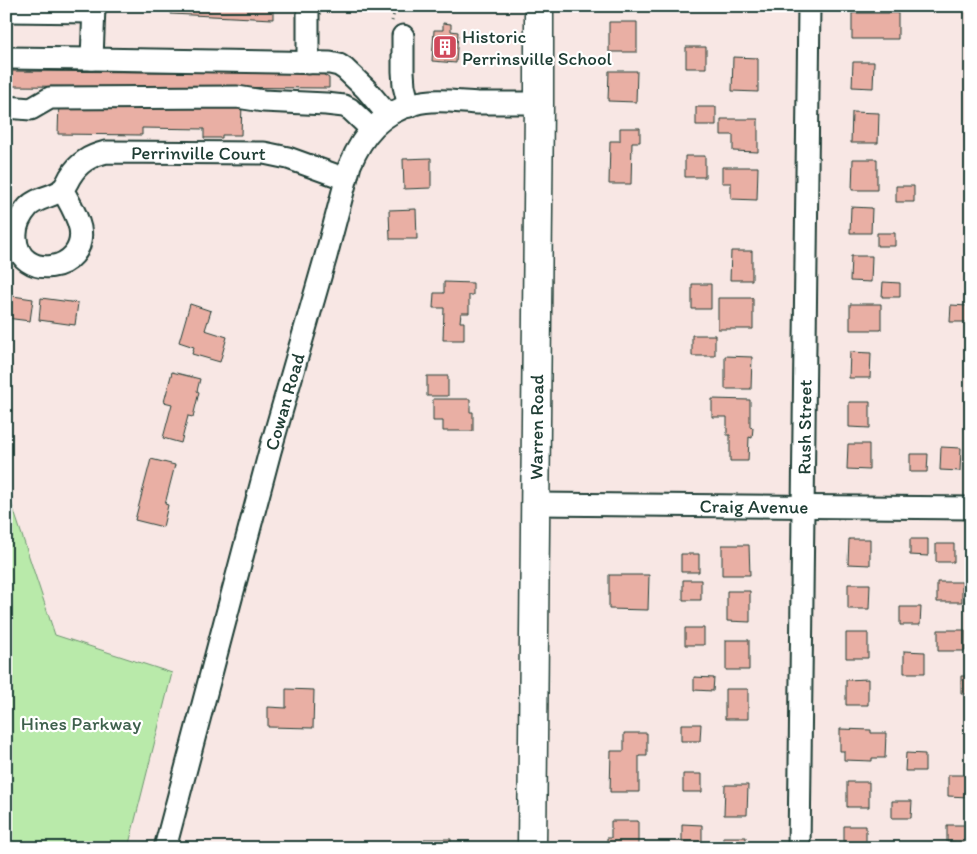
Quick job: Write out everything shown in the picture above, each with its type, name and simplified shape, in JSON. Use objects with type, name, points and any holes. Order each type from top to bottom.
[{"type":"main road","name":"Warren Road","points":[[532,848],[539,103],[538,6]]},
{"type":"street","points":[[308,6],[308,63]]},
{"type":"street","name":"Rush Street","points":[[799,848],[809,6]]},
{"type":"street","points":[[6,11],[94,9],[92,59]]},
{"type":"street","points":[[403,36],[404,86],[410,106]]},
{"type":"street","points":[[6,58],[330,63],[339,65],[366,89],[388,114]]},
{"type":"street","points":[[6,107],[31,109],[50,98],[237,98],[344,106],[350,109],[371,130]]},
{"type":"street","name":"Cowan Road","points":[[165,848],[270,451],[346,179],[356,152],[368,132],[388,114],[414,104],[451,101],[539,103]]},
{"type":"street","name":"Perrinville Court","points":[[62,189],[75,170],[84,161],[94,155],[106,152],[264,153],[288,158],[346,179]]},
{"type":"street","name":"Craig Avenue","points":[[536,504],[971,508]]},
{"type":"green space","name":"Hines Parkway","points":[[6,487],[55,635],[172,673],[128,848],[6,848]]},
{"type":"building","points":[[171,6],[273,6],[273,19],[171,14]]},
{"type":"building","points":[[852,13],[898,13],[898,39],[852,39]]},
{"type":"building","points":[[609,22],[637,22],[637,52],[609,52]]},
{"type":"building","name":"Historic Perrinsville School","points":[[443,23],[451,24],[451,31],[458,32],[456,63],[432,61],[434,30],[443,30]]},
{"type":"building","points":[[686,47],[706,47],[706,68],[686,68]]},
{"type":"building","points":[[733,57],[758,58],[758,92],[732,91]]},
{"type":"building","points":[[853,62],[874,62],[873,88],[852,87]]},
{"type":"building","points":[[6,71],[321,73],[329,78],[329,88],[6,86]]},
{"type":"building","points":[[609,71],[637,71],[636,102],[608,101]]},
{"type":"building","points":[[59,101],[242,103],[241,135],[222,135],[222,138],[204,138],[204,129],[142,128],[142,135],[58,134]]},
{"type":"building","points":[[696,107],[716,107],[716,125],[696,125]]},
{"type":"building","points":[[852,112],[879,113],[878,143],[851,143]]},
{"type":"building","points":[[721,119],[758,119],[758,152],[733,151],[733,135],[721,135]]},
{"type":"building","points":[[620,128],[640,128],[640,142],[632,142],[631,184],[609,184],[610,141],[620,141]]},
{"type":"building","points":[[685,156],[705,156],[705,177],[685,177]]},
{"type":"building","points":[[431,158],[431,188],[404,189],[403,159]]},
{"type":"building","points":[[853,159],[877,159],[877,190],[852,190]]},
{"type":"building","points":[[722,167],[758,167],[757,200],[731,199],[731,183],[722,183]]},
{"type":"building","points":[[896,186],[914,186],[914,202],[896,202]]},
{"type":"building","points":[[851,207],[872,208],[871,233],[850,233]]},
{"type":"building","points":[[416,209],[417,239],[390,239],[389,210]]},
{"type":"building","points":[[877,233],[895,233],[895,246],[877,246]]},
{"type":"building","points":[[731,251],[752,251],[752,280],[730,280]]},
{"type":"building","points":[[851,256],[872,256],[871,282],[850,281]]},
{"type":"building","points":[[444,282],[473,283],[473,295],[469,295],[469,313],[461,313],[460,322],[464,322],[464,340],[443,340],[444,308],[433,308],[434,293],[444,293]]},
{"type":"building","points":[[883,282],[900,283],[900,297],[882,297]]},
{"type":"building","points":[[692,284],[711,284],[711,309],[692,309]]},
{"type":"building","points":[[6,295],[33,299],[30,321],[6,318]]},
{"type":"building","points":[[41,298],[78,303],[75,325],[39,320]]},
{"type":"building","points":[[718,298],[753,298],[753,329],[718,329]]},
{"type":"building","points":[[190,304],[211,311],[205,330],[227,337],[220,362],[192,354],[194,347],[179,342]]},
{"type":"building","points":[[850,304],[881,304],[881,330],[850,330]]},
{"type":"building","points":[[951,305],[968,306],[968,322],[950,322]]},
{"type":"building","points":[[692,335],[715,335],[715,356],[692,356]]},
{"type":"building","points":[[850,352],[871,353],[870,378],[849,378]]},
{"type":"building","points":[[725,356],[752,357],[751,389],[725,389]]},
{"type":"building","points":[[172,372],[200,379],[193,417],[188,416],[181,443],[163,438],[172,404],[164,402]]},
{"type":"building","points":[[427,376],[448,376],[448,396],[427,396]]},
{"type":"building","points":[[433,399],[470,399],[470,412],[473,412],[473,431],[443,431],[443,421],[433,421]]},
{"type":"building","points":[[712,399],[750,400],[750,427],[753,428],[752,438],[749,437],[748,461],[730,461],[730,435],[727,435],[727,417],[712,417]]},
{"type":"building","points":[[849,402],[870,402],[870,428],[849,427]]},
{"type":"building","points":[[848,444],[869,444],[869,470],[847,469]]},
{"type":"building","points":[[941,447],[961,448],[960,471],[940,470]]},
{"type":"building","points":[[910,454],[928,454],[927,472],[910,472]]},
{"type":"building","points":[[151,459],[175,465],[165,504],[168,505],[163,527],[135,520]]},
{"type":"building","points":[[849,539],[870,539],[870,565],[848,564]]},
{"type":"building","points":[[910,539],[928,539],[928,556],[910,555]]},
{"type":"building","points":[[936,544],[954,544],[954,562],[936,562]]},
{"type":"building","points":[[722,545],[749,545],[750,575],[722,575]]},
{"type":"building","points":[[681,554],[699,554],[699,572],[681,572]]},
{"type":"building","points":[[609,575],[649,575],[648,610],[609,609]]},
{"type":"building","points":[[683,580],[701,580],[701,600],[683,600]]},
{"type":"building","points":[[937,582],[962,582],[962,602],[937,602]]},
{"type":"building","points":[[848,584],[870,584],[869,609],[848,609]]},
{"type":"building","points":[[727,591],[750,591],[750,622],[727,621]]},
{"type":"building","points":[[900,607],[921,607],[920,625],[900,625]]},
{"type":"building","points":[[685,628],[704,628],[704,645],[685,645]]},
{"type":"building","points":[[938,630],[965,630],[965,651],[938,651]]},
{"type":"building","points":[[846,633],[868,633],[868,658],[846,658]]},
{"type":"building","points":[[726,640],[749,640],[749,670],[726,670]]},
{"type":"building","points":[[904,651],[925,652],[925,673],[904,673]]},
{"type":"building","points":[[961,676],[971,676],[971,694],[961,694]]},
{"type":"building","points":[[694,677],[714,678],[713,691],[694,690]]},
{"type":"building","points":[[868,679],[868,705],[846,705],[846,680]]},
{"type":"building","points":[[286,689],[314,690],[313,728],[268,727],[268,707],[286,708]]},
{"type":"building","points":[[725,689],[748,689],[748,719],[725,719]]},
{"type":"building","points":[[681,724],[701,724],[700,741],[681,741]]},
{"type":"building","points":[[840,729],[871,730],[871,733],[886,733],[885,758],[872,758],[872,761],[844,760],[844,751],[840,751]]},
{"type":"building","points":[[624,733],[647,733],[647,756],[639,756],[639,792],[610,792],[611,751],[624,751]]},
{"type":"building","points":[[906,753],[925,754],[925,771],[905,771]]},
{"type":"building","points":[[683,774],[702,774],[702,792],[683,792]]},
{"type":"building","points":[[948,775],[969,775],[968,797],[948,796]]},
{"type":"building","points":[[847,782],[869,782],[869,807],[847,807]]},
{"type":"building","points":[[725,785],[748,785],[747,815],[724,815]]},
{"type":"building","points":[[892,801],[912,801],[911,818],[892,818]]},
{"type":"building","points":[[611,821],[638,821],[638,848],[607,848],[607,838],[611,838]]},
{"type":"building","points":[[682,824],[702,825],[702,842],[682,842]]},
{"type":"building","points":[[947,825],[967,825],[967,843],[947,842]]},
{"type":"building","points":[[844,826],[866,826],[866,848],[844,848]]},
{"type":"building","points":[[723,837],[746,837],[746,848],[723,848]]},
{"type":"building","points":[[424,839],[451,839],[451,848],[424,848]]},
{"type":"place","name":"Historic Perrinsville School","points":[[445,47]]}]
